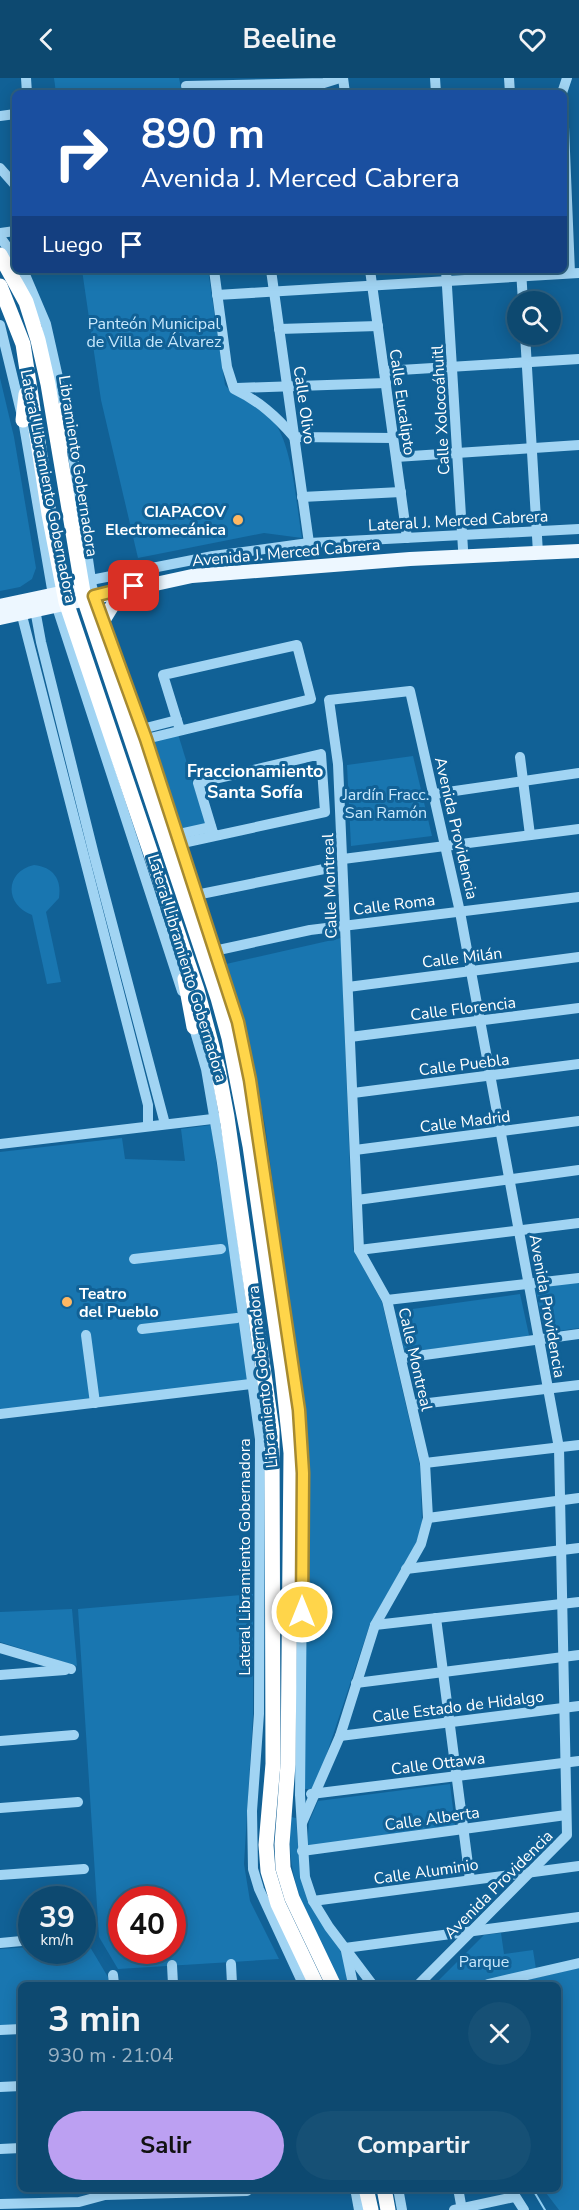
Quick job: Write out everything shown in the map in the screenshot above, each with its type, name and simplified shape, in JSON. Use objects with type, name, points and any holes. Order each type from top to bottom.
[{"type":"highway","name":"Libramiento Gobernadora","points":[[0,255],[26,302],[38,340],[68,504],[88,590],[147,784],[229,1038],[250,1146],[282,1370],[291,1453],[288,1741],[286,1808],[282,1844],[283,1868],[292,1898],[332,1982]]},
{"type":"highway","name":"Libramiento Gobernadora","points":[[0,286],[23,344],[60,598],[206,1019],[273,1472],[273,1764],[266,1845],[268,1871],[278,1904],[315,1982]]},
{"type":"highway","points":[[23,420],[28,373]]},
{"type":"highway","points":[[65,408],[68,504]]},
{"type":"highway","points":[[129,695],[145,759],[147,784]]},
{"type":"highway","points":[[178,938],[194,1027]]},
{"type":"highway","points":[[263,1235],[278,1261]]},
{"type":"highway","points":[[367,2192],[371,2210]]},
{"type":"highway","points":[[385,2192],[388,2210]]},
{"type":"highway","points":[[393,2192],[395,2210]]},
{"type":"main road","name":"Avenida J. Merced Cabrera","points":[[60,598],[88,590],[219,564],[462,542],[579,542]]},
{"type":"main road","name":"Avenida J. Merced Cabrera","points":[[146,579],[538,543],[579,550]]},
{"type":"main road","points":[[103,621],[114,603],[146,579]]},
{"type":"main road","points":[[0,606],[20,607],[60,598]]},
{"type":"main road","points":[[0,618],[20,607]]},
{"type":"street","points":[[186,86],[324,83],[341,78]]},
{"type":"street","points":[[0,168],[12,182]]},
{"type":"street","points":[[217,295],[372,287],[447,275],[575,273],[570,249],[567,188]]},
{"type":"street","points":[[0,235],[12,253]]},
{"type":"street","points":[[570,249],[579,257]]},
{"type":"street","name":"Lateral Libramiento Gobernadora","points":[[24,273],[46,324],[65,408],[88,590],[103,621],[144,734],[238,1022],[254,1100],[299,1410],[303,1473],[300,1795],[302,1823]]},
{"type":"street","points":[[213,273],[227,367],[234,388],[254,398],[273,413],[294,437],[393,438]]},
{"type":"street","name":"Calle Olivo","points":[[271,273],[309,543]]},
{"type":"street","name":"Calle Eucalipto","points":[[370,273],[407,538]]},
{"type":"street","points":[[521,273],[522,291]]},
{"type":"street","name":"Calle Xolocoáhuitl","points":[[447,275],[462,542]]},
{"type":"street","name":"Lateral Libramiento Gobernadora","points":[[0,324],[23,420],[60,598],[221,1118]]},
{"type":"street","points":[[279,329],[378,326]]},
{"type":"street","points":[[526,345],[538,543]]},
{"type":"street","points":[[384,371],[579,359]]},
{"type":"street","points":[[234,388],[386,383]]},
{"type":"street","points":[[396,457],[579,445]]},
{"type":"street","points":[[302,497],[401,492]]},
{"type":"street","name":"Lateral J. Merced Cabrera","points":[[538,543],[579,529]]},
{"type":"street","name":"Lateral J. Merced Cabrera","points":[[88,590],[119,574],[168,564],[309,543],[407,538],[462,542]]},
{"type":"street","points":[[119,574],[146,579],[168,564]]},
{"type":"street","points":[[34,604],[89,856]]},
{"type":"street","points":[[20,607],[119,970],[165,1124]]},
{"type":"street","points":[[144,734],[178,725],[311,699],[297,645],[163,675],[178,725]]},
{"type":"street","name":"Calle Montreal","points":[[370,1982],[313,1901],[305,1877],[302,1823],[340,1736],[375,1625],[422,1544],[428,1518],[425,1463],[402,1358],[387,1300],[360,1250],[339,764],[329,700],[410,691]]},
{"type":"street","name":"Avenida Providencia","points":[[410,691],[460,912],[559,1448],[567,1835],[422,1982]]},
{"type":"street","points":[[177,840],[325,812],[321,754],[198,783],[212,832]]},
{"type":"street","points":[[520,758],[530,835]]},
{"type":"street","points":[[434,794],[579,773]]},
{"type":"street","points":[[343,859],[579,829]]},
{"type":"street","points":[[196,896],[324,869]]},
{"type":"street","name":"Calle Roma","points":[[214,951],[310,930],[579,897]]},
{"type":"street","name":"Calle Milán","points":[[348,987],[579,957]]},
{"type":"street","points":[[119,970],[148,1105],[148,1126]]},
{"type":"street","name":"Calle Florencia","points":[[350,1037],[579,1008]]},
{"type":"street","name":"Calle Puebla","points":[[353,1093],[579,1064]]},
{"type":"street","points":[[0,1144],[221,1118]]},
{"type":"street","name":"Calle Madrid","points":[[355,1150],[579,1121]]},
{"type":"street","points":[[357,1200],[579,1170]]},
{"type":"street","points":[[360,1250],[579,1222]]},
{"type":"street","points":[[134,1259],[221,1249]]},
{"type":"street","points":[[387,1300],[579,1278]]},
{"type":"street","points":[[142,1329],[237,1318]]},
{"type":"street","points":[[86,1335],[94,1403]]},
{"type":"street","points":[[402,1358],[579,1335]]},
{"type":"street","points":[[0,1414],[260,1383]]},
{"type":"street","name":"Lateral Libramiento Gobernadora","points":[[260,1383],[259,1714],[251,1845],[253,1869],[259,1889],[302,1982]]},
{"type":"street","points":[[412,1405],[579,1385]]},
{"type":"street","points":[[425,1463],[579,1445]]},
{"type":"street","points":[[428,1518],[579,1498]]},
{"type":"street","points":[[406,1569],[579,1548]]},
{"type":"street","points":[[375,1625],[579,1602]]},
{"type":"street","points":[[436,1618],[470,1880]]},
{"type":"street","points":[[0,1648],[71,1669],[0,1675]]},
{"type":"street","points":[[356,1683],[579,1655]]},
{"type":"street","name":"Calle Estado de Hidalgo","points":[[340,1736],[579,1706]]},
{"type":"street","points":[[0,1741],[74,1735]]},
{"type":"street","name":"Calle Ottawa","points":[[300,1795],[579,1761]]},
{"type":"street","points":[[0,1808],[78,1802]]},
{"type":"street","name":"Calle Alberta","points":[[302,1851],[566,1815]]},
{"type":"street","name":"Calle Aluminio","points":[[313,1901],[579,1866]]},
{"type":"street","points":[[0,1875],[84,1869]]},
{"type":"street","points":[[353,1982],[345,1948],[579,1917]]},
{"type":"street","points":[[0,1943],[18,1941]]},
{"type":"street","points":[[497,1982],[579,1963]]},
{"type":"street","points":[[231,1964],[232,1982]]},
{"type":"street","points":[[172,1965],[174,1982]]},
{"type":"street","points":[[0,2030],[18,2029]]},
{"type":"street","points":[[0,2087],[18,2086]]},
{"type":"street","points":[[0,2149],[18,2148]]},
{"type":"street","points":[[0,2204],[79,2202],[128,2192]]},
{"type":"street","points":[[356,2192],[359,2210]]},
{"type":"street","points":[[399,2192],[402,2210]]},
{"type":"street","points":[[458,2192],[460,2209],[512,2193],[524,2210]]},
{"type":"green space","points":[[54,78],[179,78],[181,90],[56,90]]},
{"type":"green space","name":"Panteón Municipal de Villa de Álvarez","points":[[82,273],[208,273],[225,385],[235,394],[265,412],[278,427],[289,457],[302,538],[264,533],[138,558],[101,400]]},
{"type":"green space","points":[[0,378],[14,437],[36,568],[32,579],[20,587],[0,591]]},
{"type":"green space","points":[[178,734],[206,825],[180,831],[149,741]]},
{"type":"green space","name":"Jardín Fracc. San Ramón","points":[[413,756],[432,836],[351,846],[347,765]]},
{"type":"green space","points":[[34,865],[51,871],[59,885],[59,898],[46,912],[61,982],[47,984],[32,915],[23,910],[13,897],[13,881],[17,874]]},
{"type":"green space","points":[[341,938],[353,1249],[382,1302],[420,1466],[422,1522],[417,1542],[370,1624],[315,1789],[304,1789],[307,1438],[265,1125],[243,1019],[226,964]]},
{"type":"green space","points":[[211,1125],[248,1381],[0,1411],[0,1152],[122,1138],[125,1159],[185,1161],[181,1129]]},
{"type":"green space","points":[[579,1281],[579,1328],[545,1333],[535,1287]]},
{"type":"green space","points":[[520,1294],[529,1335],[527,1338],[406,1352],[404,1350],[396,1313],[398,1311]]},
{"type":"green space","points":[[253,1594],[253,1715],[244,1864],[250,1901],[279,1959],[118,1969],[115,1964],[186,1964],[186,1886],[108,1886],[108,1952],[99,1937],[78,1609]]},
{"type":"green space","points":[[72,1609],[77,1666],[0,1642],[0,1612]]},
{"type":"green space","points":[[450,1784],[455,1825],[307,1846],[309,1822],[318,1801]]},
{"type":"green space","points":[[291,1817],[296,1818],[300,1870],[342,1953],[349,1982],[340,1982],[302,1904],[292,1863]]},
{"type":"green space","name":"Parque","points":[[501,1933],[504,1954],[533,1950],[536,1969],[477,1982],[437,1982],[484,1935]]},
{"type":"green space","points":[[18,1948],[18,1964],[96,1964],[96,1957],[109,1982],[18,1982],[18,2026],[0,2027],[0,1949]]},
{"type":"green space","points":[[579,1968],[579,2210],[559,2210],[545,2192],[561,2192],[561,1982],[517,1982]]},
{"type":"waterway","points":[[534,2192],[545,2210]]},
{"type":"place","name":"CIAPACOV Electromecánica","points":[[238,520]]},
{"type":"place","name":"Teatro del Pueblo","points":[[67,1302]]},
{"type":"district","name":"Fraccionamiento Santa Sofía","points":[[255,781]]},
{"type":"route","points":[[134,586],[94,596],[146,739],[175,835],[238,1022],[250,1080],[299,1410],[303,1473],[302,1612]]}]
